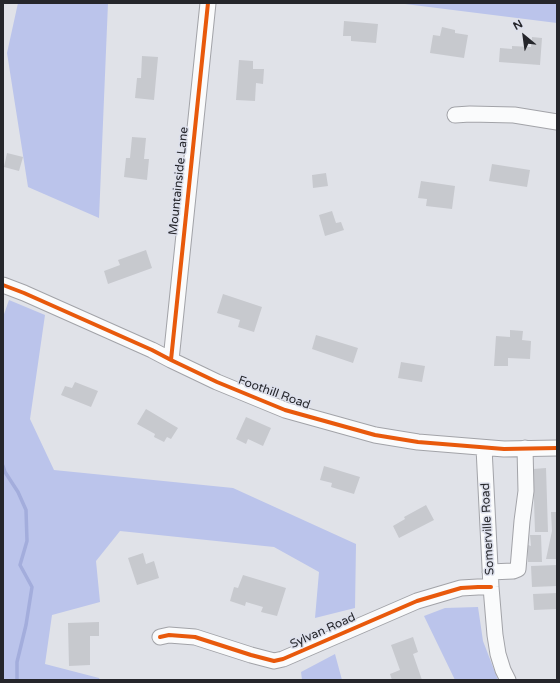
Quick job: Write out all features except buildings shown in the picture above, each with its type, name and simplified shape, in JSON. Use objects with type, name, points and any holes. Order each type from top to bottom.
[{"type":"street","name":"Mountainside Lane","points":[[171,360],[208,3]]},
{"type":"street","points":[[455,115],[514,115],[557,122]]},
{"type":"street","name":"Foothill Road","points":[[3,285],[152,350],[217,382],[286,410],[375,435],[418,442],[504,449],[557,448]]},
{"type":"street","name":"Somerville Road","points":[[484,448],[490,572],[495,635],[498,654],[508,680]]},
{"type":"street","points":[[490,572],[513,571],[518,568],[526,491],[525,448]]},
{"type":"street","name":"Sylvan Road","points":[[160,636],[169,635],[195,638],[252,656],[274,661],[282,659],[417,601],[461,588],[491,587]]},
{"type":"shaded area","points":[[18,3],[108,3],[99,218],[28,187],[7,53]]},
{"type":"shaded area","points":[[397,3],[557,3],[557,23]]},
{"type":"shaded area","points":[[9,300],[45,315],[30,419],[54,470],[233,488],[356,544],[355,608],[315,618],[319,572],[274,547],[120,531],[96,561],[100,602],[52,615],[45,664],[99,678],[100,680],[3,680],[3,317]]},
{"type":"shaded area","points":[[478,607],[483,641],[498,680],[455,680],[424,616],[445,608]]},
{"type":"shaded area","points":[[335,654],[342,680],[302,680],[301,672]]},
{"type":"waterway","points":[[3,466],[5,472],[18,492],[26,510],[27,541],[20,565],[32,587],[26,625],[17,662],[17,680]]},
{"type":"cycle path","points":[[171,360],[208,3]]},
{"type":"cycle path","points":[[3,285],[152,350],[217,382],[285,410],[375,435],[418,442],[504,449],[557,448]]},
{"type":"cycle path","points":[[160,637],[169,635],[195,637],[274,661],[283,659],[417,601],[461,588],[491,587]]}]
